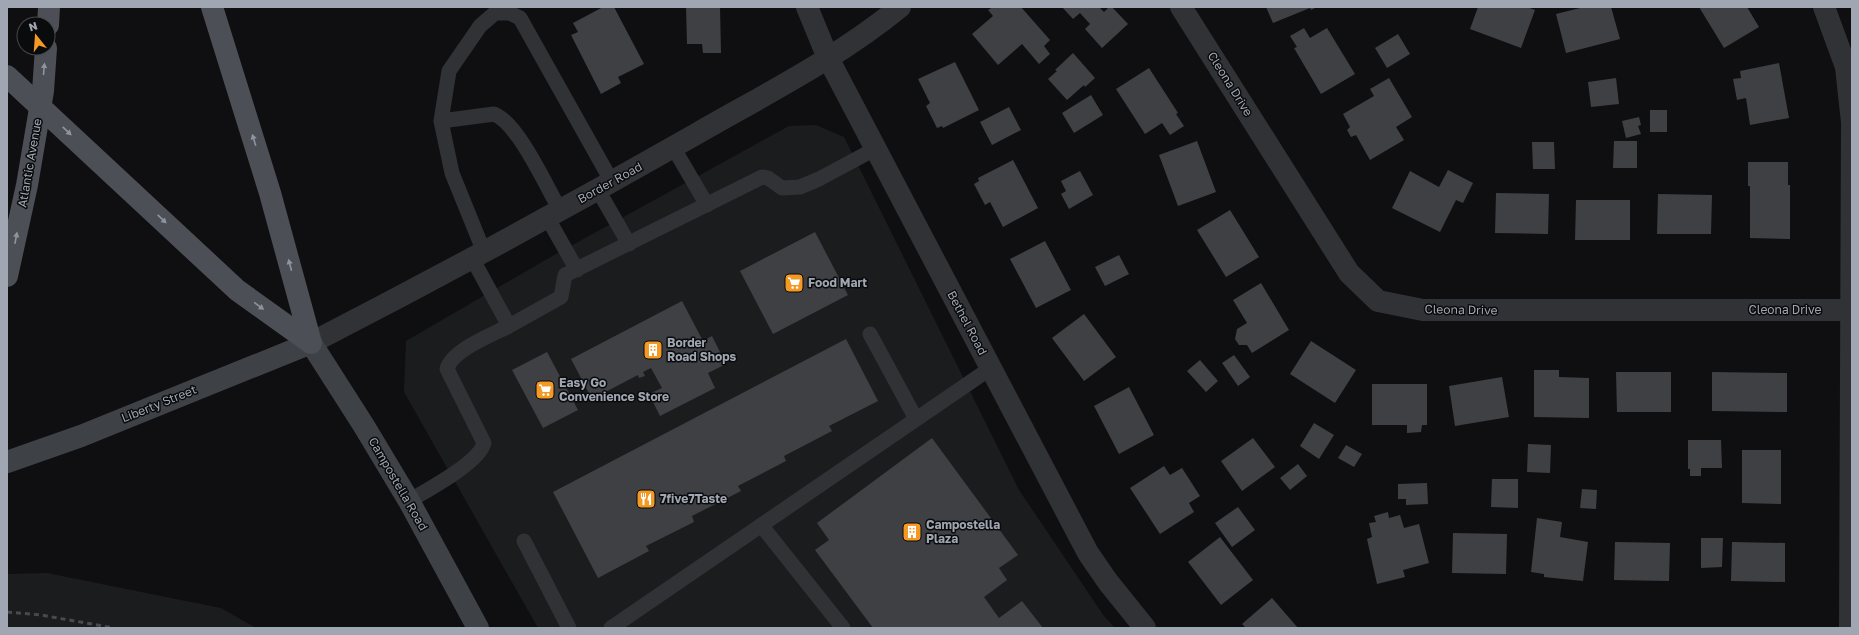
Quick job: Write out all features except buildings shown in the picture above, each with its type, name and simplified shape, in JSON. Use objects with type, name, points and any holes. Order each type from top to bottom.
[{"type":"main road","points":[[212,7],[270,193],[311,343]]},
{"type":"main road","name":"Atlantic Avenue","points":[[7,276],[28,177],[43,91],[45,56]]},
{"type":"main road","points":[[7,76],[237,290],[311,343]]},
{"type":"main road","name":"Liberty Street","points":[[7,462],[81,436],[311,343]]},
{"type":"main road","name":"Campostella Road","points":[[311,343],[364,426],[409,502],[478,628]]},
{"type":"street","name":"Bethel Road","points":[[807,7],[828,58],[1088,553],[1108,582],[1146,628]]},
{"type":"street","name":"Border Road","points":[[311,343],[605,186],[828,58],[900,7]]},
{"type":"street","name":"Cleona Drive","points":[[1181,7],[1349,273],[1378,301],[1423,310],[1851,310]]},
{"type":"street","points":[[1824,7],[1846,67],[1852,122],[1850,628]]},
{"type":"lane","points":[[509,326],[478,255],[452,173],[441,121],[448,71],[480,26],[495,13],[510,13],[520,18],[605,186],[629,244]]},
{"type":"lane","points":[[441,121],[494,114],[500,116],[518,135],[577,270]]},
{"type":"lane","points":[[673,147],[706,205]]},
{"type":"lane","points":[[409,502],[472,462],[482,450],[484,443],[447,369],[449,362],[460,352],[561,297],[565,276],[706,205],[762,178],[768,178],[782,188],[800,186],[819,179],[875,148]]},
{"type":"lane","points":[[870,334],[916,419]]},
{"type":"lane","points":[[611,628],[991,368]]},
{"type":"lane","points":[[761,525],[843,628]]},
{"type":"lane","points":[[524,541],[569,628]]},
{"type":"shaded area","points":[[816,125],[844,137],[1019,490],[1104,616],[1115,628],[538,628],[404,392],[406,341],[547,259],[789,126]]},
{"type":"shaded area","points":[[47,573],[221,608],[256,628],[7,628],[7,574]]},
{"type":"railway","points":[[7,612],[41,615],[114,628]]},
{"type":"place","name":"Food Mart","points":[[794,283]]},
{"type":"place","name":"Border Road Shops","points":[[653,350]]},
{"type":"place","name":"Easy Go Convenience Store","points":[[545,390]]},
{"type":"place","name":"7five7Taste","points":[[646,499]]},
{"type":"place","name":"Campostella Plaza","points":[[912,532]]}]
